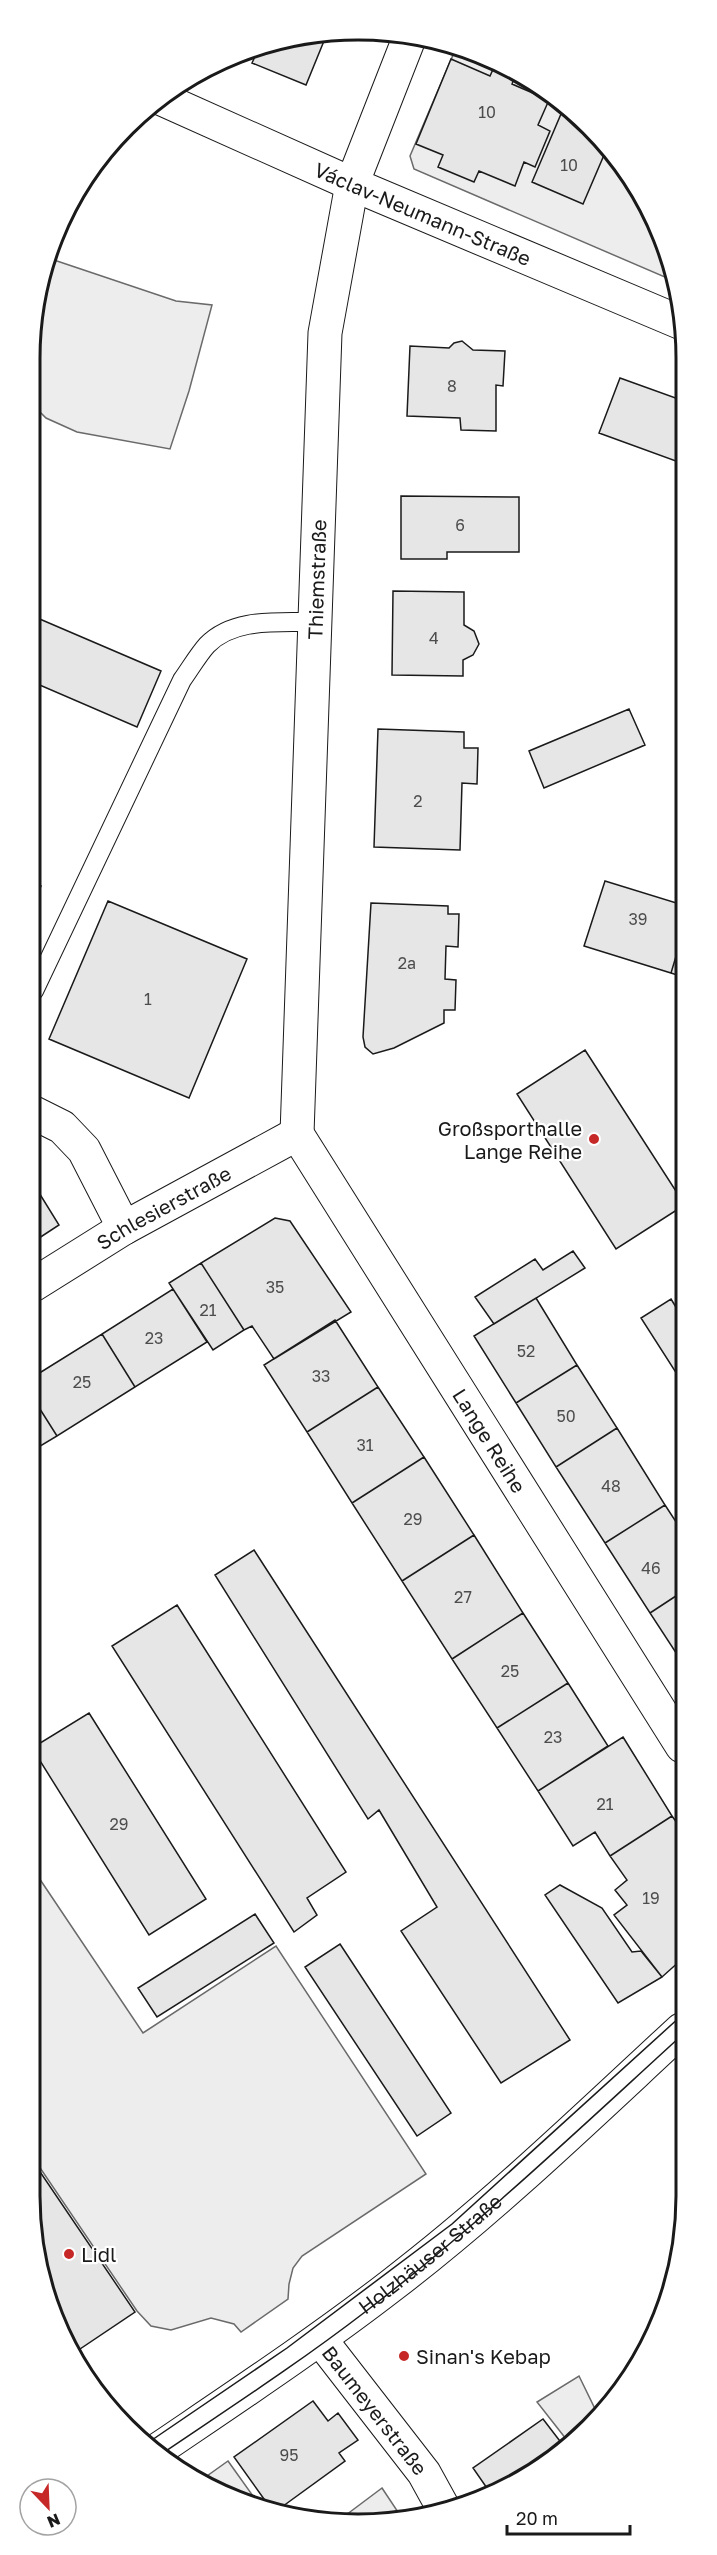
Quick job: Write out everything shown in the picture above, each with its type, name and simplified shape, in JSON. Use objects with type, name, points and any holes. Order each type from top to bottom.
[{"type":"street","name":"Thiemstraße","points":[[297,1134],[325,333],[352,184],[407,44]]},
{"type":"street","name":"Václav-Neumann-Straße","points":[[170,103],[352,184],[674,320]]},
{"type":"street","points":[[40,1116],[62,1127],[84,1150],[124,1228]]},
{"type":"street","name":"Schlesierstraße","points":[[40,1280],[124,1228],[297,1134]]},
{"type":"street","name":"Lange Reihe","points":[[297,1134],[676,1736]]},
{"type":"street","name":"Holzhäuser Straße","points":[[162,2447],[320,2339],[393,2285],[460,2230],[676,2035]]},
{"type":"street","name":"Baumeyerstraße","points":[[320,2339],[424,2473],[441,2504]]},
{"type":"lane","points":[[40,979],[182,680],[208,645],[227,630],[252,624],[315,622]]},
{"type":"shaded area","points":[[453,55],[499,73],[552,106],[598,149],[623,182],[644,218],[666,278],[414,169],[410,156]]},
{"type":"shaded area","points":[[56,261],[176,301],[212,305],[189,391],[170,449],[77,432],[46,418],[40,412],[41,338],[43,317]]},
{"type":"shaded area","points":[[40,1879],[143,2033],[276,1946],[426,2174],[302,2256],[293,2268],[288,2299],[241,2332],[234,2324],[211,2318],[171,2330],[151,2326],[137,2311],[40,2168]]},
{"type":"shaded area","points":[[579,2376],[595,2409],[565,2438],[537,2402]]},
{"type":"shaded area","points":[[228,2461],[254,2497],[218,2482],[207,2476]]},
{"type":"shaded area","points":[[382,2488],[398,2512],[379,2514],[347,2514]]},
{"type":"building","points":[[323,42],[306,85],[252,63],[254,58],[276,51]]},
{"type":"building","points":[[451,59],[490,76],[493,70],[499,73],[513,81],[512,84],[535,94],[548,103],[538,125],[550,131],[535,167],[524,162],[515,186],[479,171],[474,182],[438,167],[443,155],[416,144]]},
{"type":"building","points":[[561,113],[604,156],[583,204],[532,182]]},
{"type":"building","points":[[462,341],[473,350],[505,351],[503,386],[496,385],[496,431],[461,430],[460,418],[407,416],[410,346],[449,348],[454,343]]},
{"type":"building","points":[[620,378],[676,398],[676,461],[599,433]]},
{"type":"building","points":[[401,496],[519,497],[519,552],[447,552],[447,559],[401,559]]},
{"type":"building","points":[[393,591],[464,592],[464,625],[474,631],[479,644],[473,655],[463,660],[463,676],[392,675]]},
{"type":"building","points":[[40,619],[161,671],[137,727],[40,685]]},
{"type":"building","points":[[629,709],[645,745],[544,788],[529,751]]},
{"type":"building","points":[[378,729],[464,732],[464,748],[478,748],[477,784],[462,783],[460,850],[374,847]]},
{"type":"building","points":[[605,881],[676,903],[676,956],[671,973],[584,946]]},
{"type":"building","points":[[108,901],[247,959],[189,1098],[49,1039]]},
{"type":"building","points":[[371,903],[448,906],[448,914],[459,914],[458,947],[446,946],[445,979],[456,980],[455,1010],[444,1010],[444,1023],[394,1048],[373,1054],[365,1047],[363,1037]]},
{"type":"building","points":[[676,956],[676,975],[671,973]]},
{"type":"building","name":"Großsporthalle Lange Reihe","points":[[585,1050],[676,1191],[676,1210],[616,1249],[517,1094]]},
{"type":"building","points":[[40,1194],[59,1225],[40,1237]]},
{"type":"building","points":[[275,1218],[290,1221],[351,1312],[274,1359],[252,1326],[244,1330],[201,1263]]},
{"type":"building","points":[[573,1251],[585,1268],[494,1324],[475,1297],[535,1259],[543,1270]]},
{"type":"building","points":[[201,1263],[244,1330],[213,1350],[169,1283]]},
{"type":"building","points":[[173,1289],[207,1342],[135,1387],[102,1334]]},
{"type":"building","points":[[536,1298],[577,1365],[516,1403],[474,1336]]},
{"type":"building","points":[[671,1299],[676,1307],[676,1373],[641,1318]]},
{"type":"building","points":[[335,1320],[378,1387],[307,1432],[264,1365]]},
{"type":"building","points":[[102,1334],[135,1387],[57,1436],[40,1409],[40,1373]]},
{"type":"building","points":[[577,1365],[617,1428],[556,1467],[516,1403]]},
{"type":"building","points":[[378,1387],[424,1457],[352,1503],[307,1432]]},
{"type":"building","points":[[40,1409],[57,1436],[40,1446]]},
{"type":"building","points":[[617,1428],[665,1505],[605,1543],[556,1467]]},
{"type":"building","points":[[424,1457],[474,1535],[402,1581],[352,1503]]},
{"type":"building","points":[[665,1505],[676,1522],[676,1596],[650,1613],[605,1543]]},
{"type":"building","points":[[474,1535],[523,1613],[452,1659],[402,1581]]},
{"type":"building","points":[[254,1550],[570,2040],[501,2083],[401,1931],[437,1907],[379,1810],[368,1819],[215,1575]]},
{"type":"building","points":[[676,1596],[676,1653],[650,1613]]},
{"type":"building","points":[[177,1605],[346,1872],[307,1898],[317,1915],[294,1932],[112,1646]]},
{"type":"building","points":[[523,1613],[568,1683],[497,1728],[452,1659]]},
{"type":"building","points":[[568,1683],[608,1746],[538,1791],[497,1728]]},
{"type":"building","points":[[89,1713],[206,1899],[149,1935],[40,1761],[40,1743]]},
{"type":"building","points":[[623,1737],[672,1816],[610,1856],[595,1832],[573,1846],[538,1791]]},
{"type":"building","points":[[672,1816],[676,1822],[676,1964],[662,1977],[614,1915],[627,1905],[615,1890],[627,1880],[610,1856]]},
{"type":"building","points":[[560,1885],[602,1908],[632,1952],[641,1951],[662,1977],[618,2003],[545,1895]]},
{"type":"building","points":[[255,1914],[274,1943],[157,2017],[138,1988]]},
{"type":"building","points":[[340,1944],[451,2113],[417,2136],[305,1967]]},
{"type":"building","name":"Lidl","points":[[40,2172],[135,2312],[79,2349],[57,2299],[51,2279],[43,2238]]},
{"type":"building","points":[[313,2401],[328,2421],[338,2413],[358,2440],[339,2453],[345,2461],[284,2506],[265,2501],[234,2457]]},
{"type":"building","points":[[543,2419],[561,2442],[518,2472],[486,2487],[473,2468]]},
{"type":"tram line","points":[[153,2439],[287,2348],[452,2224],[676,2021]]},
{"type":"tram line","points":[[167,2450],[316,2349],[406,2280],[526,2177],[676,2041]]},
{"type":"place","name":"Großsporthalle Lange Reihe","points":[[594,1139]]},
{"type":"place","name":"Lidl","points":[[69,2254]]},
{"type":"place","name":"Sinan's Kebap","points":[[404,2356]]}]
